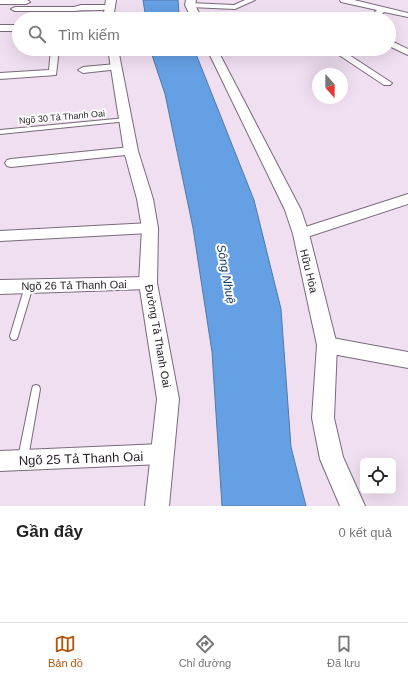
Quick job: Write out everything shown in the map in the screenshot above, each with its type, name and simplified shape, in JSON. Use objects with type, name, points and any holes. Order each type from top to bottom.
[{"type":"street","points":[[190,3],[212,3],[235,7],[251,0]]},
{"type":"street","points":[[344,0],[395,12]]},
{"type":"street","points":[[0,2],[46,1]]},
{"type":"street","points":[[15,9],[110,4]]},
{"type":"street","points":[[379,12],[382,9]]},
{"type":"street","points":[[396,12],[408,15]]},
{"type":"street","points":[[0,29],[12,28]]},
{"type":"street","points":[[396,46],[408,52]]},
{"type":"street","points":[[0,76],[53,73],[54,56]]},
{"type":"street","name":"Đường Tả Thanh Oai","points":[[114,56],[131,152],[145,199],[150,228],[148,283],[168,399],[157,506]]},
{"type":"street","name":"Hữu Hòa","points":[[215,56],[292,210],[300,234],[327,345],[323,418],[332,459],[353,506]]},
{"type":"street","points":[[345,56],[387,83]]},
{"type":"street","points":[[83,70],[116,67]]},
{"type":"street","points":[[11,163],[131,152]]},
{"type":"street","points":[[300,234],[408,199]]},
{"type":"street","points":[[0,236],[150,228]]},
{"type":"street","name":"Ngõ 26 Tả Thanh Oai","points":[[0,287],[148,283]]},
{"type":"street","points":[[327,345],[408,360]]},
{"type":"street","name":"Ngõ 25 Tả Thanh Oai","points":[[0,461],[162,454]]},
{"type":"lane","name":"Ngõ 30 Tả Thanh Oai","points":[[0,132],[126,120]]},
{"type":"lane","points":[[14,336],[29,286]]},
{"type":"lane","points":[[23,460],[36,389]]},
{"type":"water","points":[[143,0],[178,0],[179,12],[145,12]]},
{"type":"water","name":"Sông Nhuệ","points":[[152,56],[197,56],[254,200],[281,309],[291,447],[306,506],[222,506],[212,352],[193,228],[165,94]]}]
